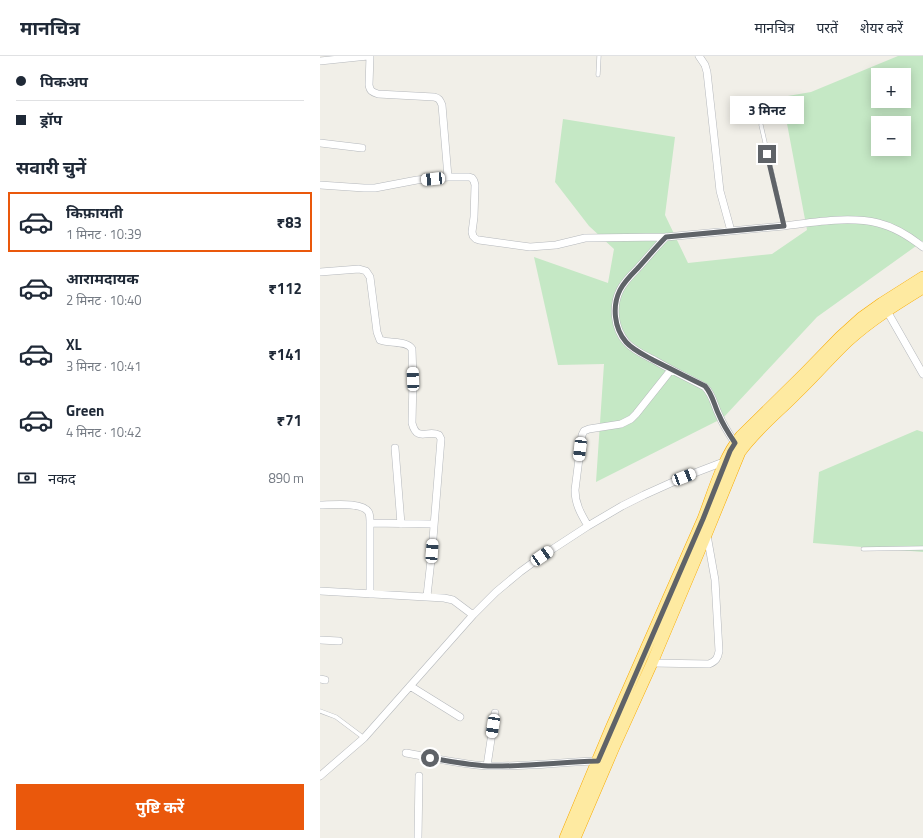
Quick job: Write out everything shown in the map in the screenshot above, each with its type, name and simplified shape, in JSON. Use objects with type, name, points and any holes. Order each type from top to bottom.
[{"type":"highway","points":[[565,838],[735,443],[840,337],[861,318],[923,277]]},
{"type":"highway","points":[[575,838],[652,663],[740,452],[756,432],[848,341],[867,325],[923,288]]},
{"type":"street","points":[[320,61],[369,56],[369,85],[370,90],[373,93],[438,98],[442,105],[448,177]]},
{"type":"street","points":[[699,56],[707,72],[720,191],[731,231]]},
{"type":"street","points":[[320,143],[362,148]]},
{"type":"street","points":[[320,185],[375,188],[417,180],[448,177],[472,178],[475,185],[473,236],[479,240],[530,247],[556,245],[585,238],[666,237],[843,220],[877,222],[893,227],[923,247]]},
{"type":"street","points":[[666,237],[620,289],[616,300],[615,311],[616,322],[620,334],[635,350],[671,370],[705,386],[713,398],[722,422],[735,443]]},
{"type":"street","points":[[320,272],[359,269],[366,271],[370,277],[377,332],[380,340],[384,342],[406,344],[412,349],[413,428],[420,435],[436,434],[439,435],[441,439],[427,596]]},
{"type":"street","points":[[887,311],[923,374]]},
{"type":"street","points":[[588,526],[579,510],[575,497],[582,435],[584,431],[621,424],[631,419],[671,370]]},
{"type":"street","points":[[395,448],[401,524]]},
{"type":"street","points":[[320,776],[364,738],[473,615],[496,592],[520,572],[588,526],[644,495],[684,477],[726,461]]},
{"type":"street","points":[[320,505],[356,505],[366,509],[369,513],[370,594]]},
{"type":"street","points":[[370,523],[434,524]]},
{"type":"street","points":[[652,663],[709,664],[715,662],[718,657],[719,644],[715,580],[706,535]]},
{"type":"street","points":[[320,591],[444,598],[453,600],[473,615]]},
{"type":"street","points":[[320,640],[339,641]]},
{"type":"street","points":[[410,686],[460,716]]},
{"type":"street","points":[[487,766],[495,713]]},
{"type":"street","points":[[406,753],[487,766],[538,765],[598,761]]},
{"type":"street","points":[[418,776],[418,838]]},
{"type":"lane","points":[[598,75],[599,56]]},
{"type":"lane","points":[[761,125],[784,226]]},
{"type":"lane","points":[[863,549],[923,548]]},
{"type":"lane","points":[[320,711],[336,716],[364,738]]},
{"type":"green space","points":[[898,56],[923,56],[923,241],[817,317],[723,418],[596,482],[604,364],[558,365],[534,257],[608,283],[614,249],[589,226],[555,182],[563,119],[675,137],[665,215],[688,263],[772,254],[807,230],[782,97],[811,92]]},
{"type":"green space","points":[[917,430],[923,432],[923,552],[813,543],[819,472]]},
{"type":"route","points":[[430,758],[487,766],[538,765],[598,761],[611,728],[703,519],[730,451],[735,443],[722,422],[713,398],[705,386],[671,370],[635,350],[626,342],[620,334],[616,322],[616,300],[620,289],[627,280],[666,237],[784,226],[767,154]]}]
